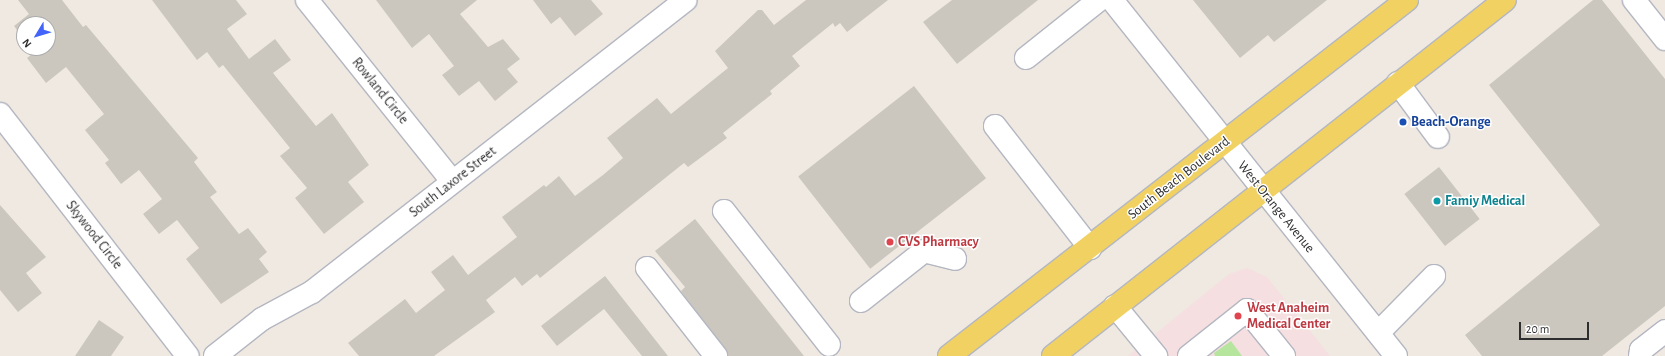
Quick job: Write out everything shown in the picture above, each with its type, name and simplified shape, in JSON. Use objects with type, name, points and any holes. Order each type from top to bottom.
[{"type":"main road","name":"South Beach Boulevard","points":[[950,356],[1407,0]]},
{"type":"main road","points":[[1053,356],[1505,0]]},
{"type":"street","name":"Rowland Circle","points":[[307,0],[452,181]]},
{"type":"street","name":"South Laxore Street","points":[[215,356],[262,319],[312,292],[452,181],[686,0]]},
{"type":"street","points":[[1026,58],[1099,0]]},
{"type":"street","name":"West Orange Avenue","points":[[1112,0],[1224,143],[1396,356]]},
{"type":"street","points":[[1634,0],[1665,39]]},
{"type":"street","points":[[1398,83],[1438,137]]},
{"type":"street","name":"Skywood Circle","points":[[0,114],[188,356]]},
{"type":"street","points":[[995,126],[1090,248]]},
{"type":"street","points":[[724,211],[829,345]]},
{"type":"street","points":[[861,301],[924,251],[955,259]]},
{"type":"street","points":[[647,268],[716,356]]},
{"type":"street","points":[[1378,333],[1434,276]]},
{"type":"street","points":[[1115,306],[1156,356]]},
{"type":"street","points":[[1188,356],[1247,310],[1284,356]]},
{"type":"street","points":[[1640,356],[1641,350],[1665,331]]},
{"type":"shaded area","name":"West Anaheim Medical Center","points":[[1247,268],[1267,277],[1330,356],[1128,356],[1229,274]]},
{"type":"green space","points":[[1231,341],[1242,356],[1215,356],[1214,353]]},
{"type":"building","points":[[18,0],[62,0],[83,27],[86,25],[198,158],[194,162],[217,192],[210,197],[239,234],[248,228],[267,252],[259,259],[269,272],[221,304],[186,259],[199,248],[177,220],[159,234],[143,214],[162,199],[139,170],[121,184],[105,163],[109,160],[85,130],[104,114],[66,67],[46,83],[27,58],[30,56],[56,56],[56,16],[26,16],[29,14]]},
{"type":"building","points":[[152,0],[236,0],[247,14],[227,29],[249,59],[275,39],[291,60],[273,73],[316,126],[332,113],[369,165],[348,182],[364,202],[324,234],[295,198],[307,188],[280,156],[290,148],[223,65],[219,68],[207,52],[197,60]]},
{"type":"building","points":[[376,0],[477,0],[460,14],[488,47],[503,39],[520,59],[507,69],[518,82],[495,101],[479,81],[459,96],[442,75],[454,66],[429,34],[412,48]]},
{"type":"building","points":[[533,0],[591,0],[603,14],[575,36],[560,17],[551,24]]},
{"type":"building","points":[[806,0],[888,0],[847,32],[840,23],[835,27],[833,23],[792,56],[800,66],[770,91],[772,94],[723,133],[727,138],[688,167],[684,163],[540,278],[537,274],[522,286],[515,277],[486,300],[495,312],[434,356],[359,356],[348,343],[405,299],[416,313],[445,290],[431,272],[453,255],[468,275],[517,237],[502,217],[544,185],[546,187],[559,176],[575,196],[603,175],[623,158],[607,138],[657,98],[671,114],[728,68],[715,51],[758,10],[762,10],[774,25]]},
{"type":"building","points":[[952,0],[1038,0],[957,64],[923,22]]},
{"type":"building","points":[[1193,0],[1327,0],[1274,42],[1268,35],[1240,58]]},
{"type":"building","points":[[1593,0],[1602,0],[1665,79],[1665,306],[1602,356],[1482,356],[1465,335],[1600,225],[1489,85]]},
{"type":"building","name":"CVS Pharmacy","points":[[914,86],[986,178],[870,269],[798,177]]},
{"type":"building","name":"Famiy Medical","points":[[1439,167],[1480,219],[1445,246],[1404,194]]},
{"type":"building","points":[[0,205],[46,257],[26,273],[42,293],[18,312],[0,290]]},
{"type":"building","points":[[695,219],[804,356],[728,356],[681,291],[685,287],[655,251]]},
{"type":"building","points":[[605,276],[668,356],[642,356],[604,309],[557,346],[541,326]]},
{"type":"building","points":[[99,320],[124,337],[111,356],[75,356]]},
{"type":"place","name":"Beach-Orange","points":[[1403,122]]},
{"type":"place","name":"Famiy Medical","points":[[1437,201]]},
{"type":"place","name":"CVS Pharmacy","points":[[890,242]]},
{"type":"place","name":"West Anaheim Medical Center","points":[[1238,316]]}]
